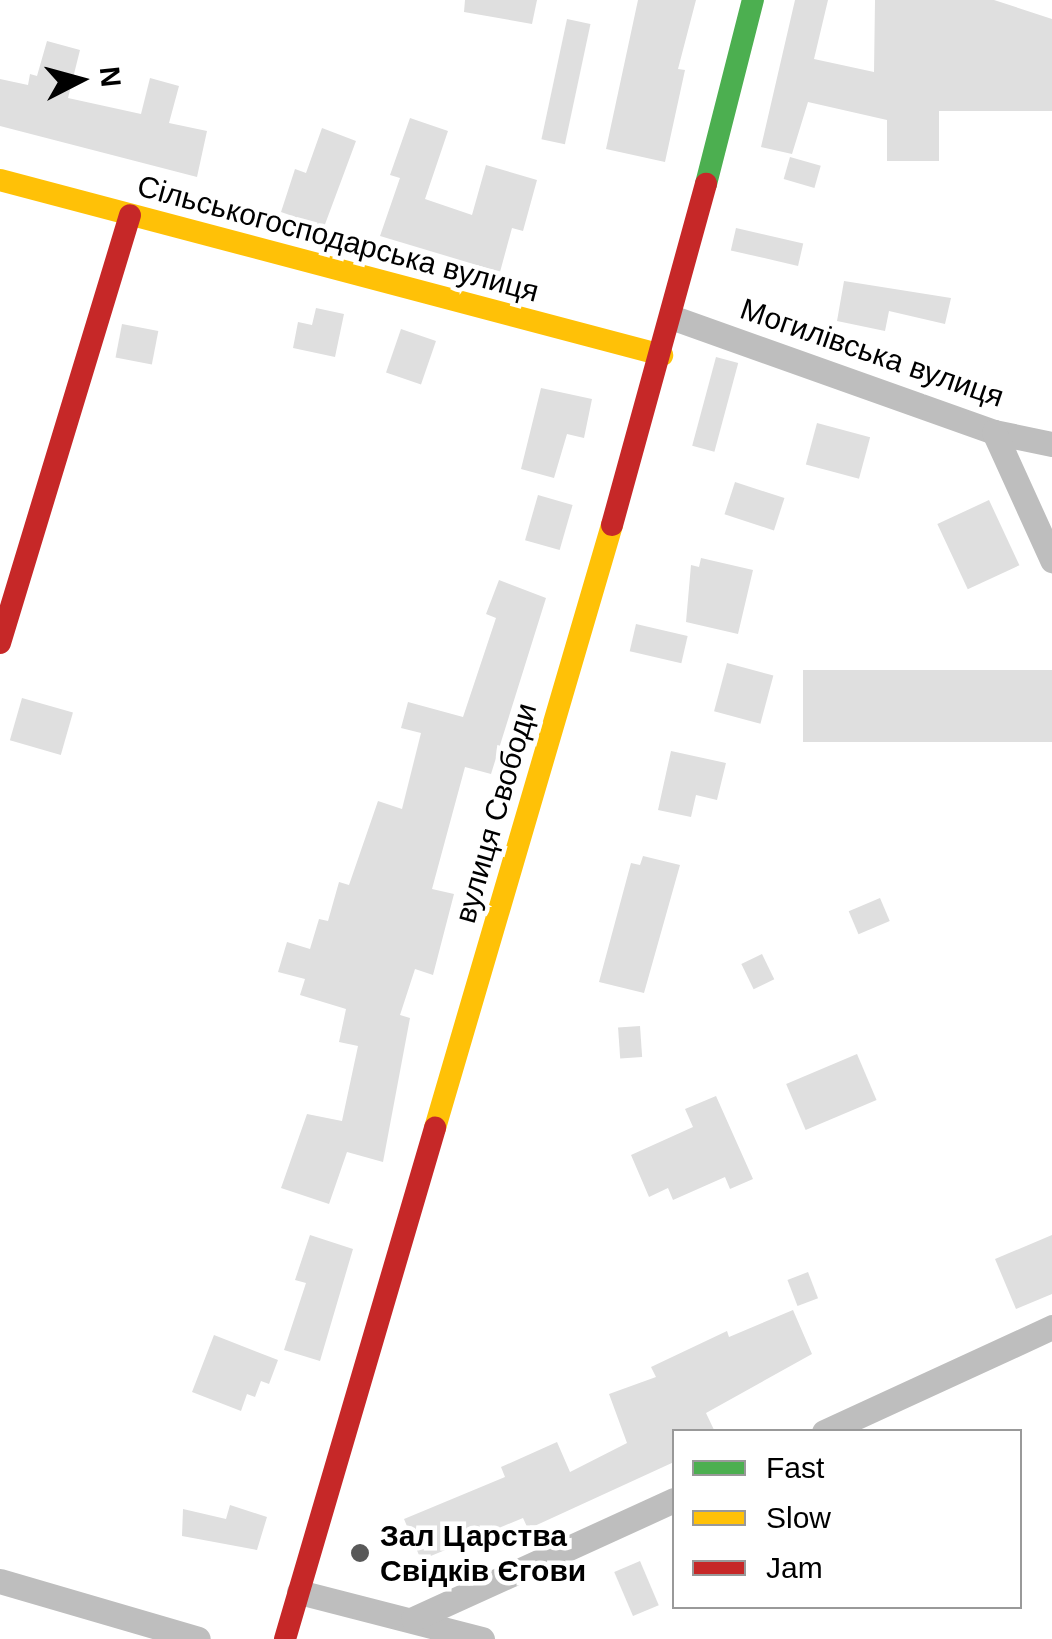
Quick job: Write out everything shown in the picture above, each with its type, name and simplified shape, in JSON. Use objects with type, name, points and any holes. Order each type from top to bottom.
[{"type":"street","name":"вулиця Свободи","points":[[285,1639],[662,354],[753,0]]},
{"type":"street","name":"Сільськогосподарська вулиця","points":[[0,180],[662,354]]},
{"type":"street","points":[[0,642],[130,216]]},
{"type":"street","name":"Могилівська вулиця","points":[[672,316],[994,432],[1052,444]]},
{"type":"street","points":[[994,432],[1052,560]]},
{"type":"street","points":[[831,1429],[1052,1327]]},
{"type":"street","points":[[413,1619],[672,1501]]},
{"type":"street","points":[[0,1581],[198,1639]]},
{"type":"street","points":[[299,1592],[482,1639]]},
{"type":"building","points":[[465,0],[537,0],[532,24],[464,12]]},
{"type":"building","points":[[638,0],[696,0],[678,69],[685,70],[665,162],[606,149]]},
{"type":"building","points":[[795,0],[828,0],[814,59],[874,72],[875,0],[994,0],[1052,19],[1052,111],[939,111],[939,161],[887,161],[887,120],[808,102],[792,154],[761,147]]},
{"type":"building","points":[[567,19],[590,24],[565,144],[541,139]]},
{"type":"building","points":[[47,41],[80,50],[68,98],[141,114],[150,78],[179,86],[169,123],[207,131],[197,177],[0,126],[0,79],[28,85],[30,74],[37,76]]},
{"type":"building","points":[[410,118],[448,131],[425,199],[472,215],[486,165],[537,180],[523,231],[512,228],[500,272],[380,236],[400,178],[390,175]]},
{"type":"building","points":[[322,128],[356,141],[324,227],[281,212],[295,169],[306,173]]},
{"type":"building","points":[[790,157],[821,166],[814,188],[784,179]]},
{"type":"building","points":[[736,228],[803,244],[798,266],[731,250]]},
{"type":"building","points":[[844,281],[951,298],[945,324],[889,311],[885,331],[837,321]]},
{"type":"building","points":[[316,308],[344,314],[335,357],[293,348],[298,322],[312,325]]},
{"type":"building","points":[[122,324],[158,331],[152,364],[116,357]]},
{"type":"building","points":[[401,329],[436,341],[421,385],[386,372]]},
{"type":"building","points":[[716,357],[738,363],[714,452],[692,446]]},
{"type":"building","points":[[541,388],[592,399],[584,438],[567,434],[554,478],[521,469]]},
{"type":"building","points":[[817,423],[870,437],[859,479],[806,465]]},
{"type":"building","points":[[735,482],[784,498],[774,530],[724,514]]},
{"type":"building","points":[[538,495],[573,505],[560,550],[525,540]]},
{"type":"building","points":[[989,500],[1019,565],[968,589],[937,524]]},
{"type":"building","points":[[701,558],[753,570],[738,634],[686,622],[691,565],[699,567]]},
{"type":"building","points":[[499,580],[546,598],[491,774],[465,767],[432,889],[454,894],[433,975],[415,969],[400,1015],[410,1018],[383,1162],[347,1152],[329,1204],[281,1188],[307,1114],[342,1121],[358,1046],[339,1042],[346,1009],[300,995],[305,979],[278,972],[287,942],[310,949],[319,919],[328,921],[339,882],[349,885],[378,801],[402,809],[421,733],[401,728],[408,702],[463,717],[496,618],[486,614]]},
{"type":"building","points":[[636,624],[688,636],[681,663],[630,651]]},
{"type":"building","points":[[727,663],[773,675],[760,724],[714,711]]},
{"type":"building","points":[[803,670],[1052,670],[1052,742],[803,742]]},
{"type":"building","points":[[22,698],[73,713],[61,755],[10,740]]},
{"type":"building","points":[[671,751],[726,763],[717,800],[696,795],[691,817],[658,810]]},
{"type":"building","points":[[643,856],[680,865],[644,993],[599,982],[631,863],[640,865]]},
{"type":"building","points":[[880,898],[890,921],[858,934],[849,911]]},
{"type":"building","points":[[762,954],[774,979],[754,989],[741,964]]},
{"type":"building","points":[[640,1026],[642,1057],[620,1058],[618,1028]]},
{"type":"building","points":[[857,1054],[877,1100],[806,1130],[786,1084]]},
{"type":"building","points":[[716,1096],[753,1179],[730,1189],[725,1177],[673,1200],[668,1188],[649,1197],[631,1155],[693,1127],[685,1109]]},
{"type":"building","points":[[310,1235],[353,1249],[320,1361],[284,1350],[306,1283],[295,1280]]},
{"type":"building","points":[[1052,1235],[1052,1294],[1016,1309],[995,1259]]},
{"type":"building","points":[[808,1272],[818,1298],[797,1306],[787,1280]]},
{"type":"building","points":[[793,1310],[812,1354],[706,1413],[714,1429],[672,1429],[672,1463],[528,1529],[523,1518],[421,1560],[404,1519],[505,1477],[501,1467],[557,1442],[570,1472],[627,1443],[609,1394],[656,1377],[651,1367],[727,1331],[729,1337]]},
{"type":"building","points":[[214,1335],[278,1360],[269,1384],[261,1381],[255,1397],[247,1394],[241,1411],[192,1392]]},
{"type":"building","points":[[230,1505],[267,1517],[257,1550],[182,1536],[183,1509],[226,1519]]},
{"type":"building","points":[[640,1561],[659,1605],[633,1616],[614,1572]]},
{"type":"traffic: fast","points":[[706,184],[753,0]]},
{"type":"traffic: slow","points":[[0,180],[662,355]]},
{"type":"traffic: slow","points":[[435,1128],[612,525]]},
{"type":"traffic: jam","points":[[612,525],[706,184]]},
{"type":"traffic: jam","points":[[0,643],[130,215]]},
{"type":"traffic: jam","points":[[285,1639],[435,1128]]},
{"type":"place","name":"Зал Царства Свідків Єгови","points":[[360,1553]]}]
